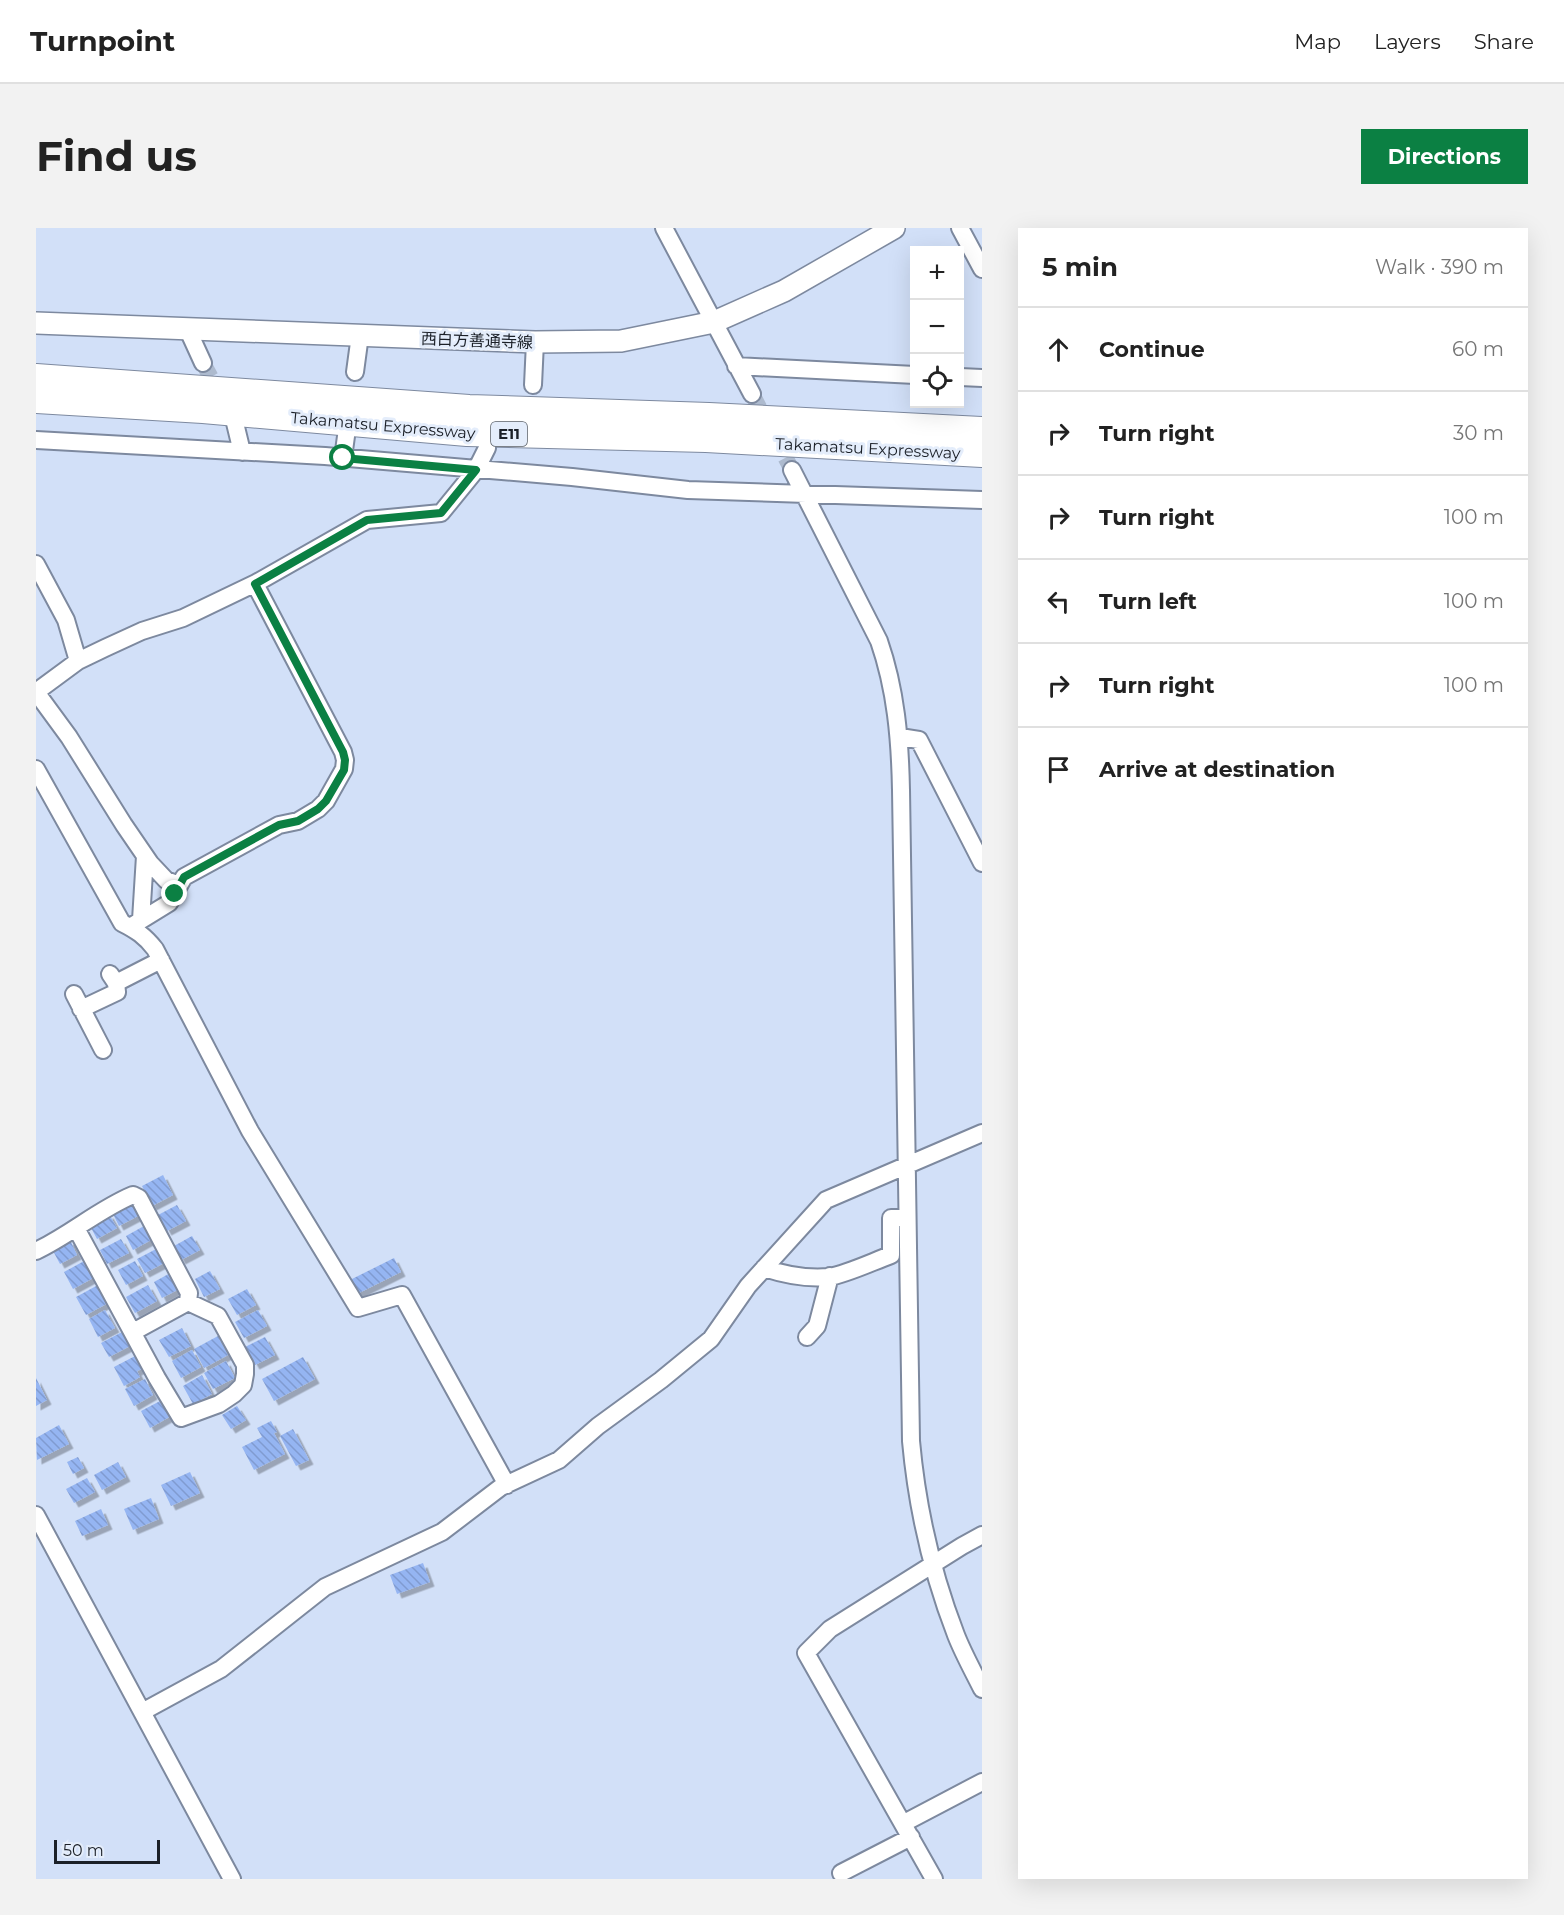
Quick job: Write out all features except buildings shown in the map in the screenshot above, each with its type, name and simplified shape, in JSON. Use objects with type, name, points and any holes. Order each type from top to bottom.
[{"type":"highway","name":"Takamatsu Expressway","points":[[36,377],[469,408],[710,416],[982,430]]},
{"type":"highway","name":"Takamatsu Expressway","points":[[36,400],[203,410],[466,433],[706,439],[982,454]]},
{"type":"main road","name":"西白方善通寺線","points":[[36,323],[535,342],[621,340],[714,322],[784,291],[894,228]]},
{"type":"street","points":[[664,228],[752,394]]},
{"type":"street","points":[[960,228],[982,269]]},
{"type":"street","points":[[187,328],[203,363]]},
{"type":"street","points":[[355,372],[360,335]]},
{"type":"street","points":[[533,385],[535,342]]},
{"type":"street","points":[[736,366],[910,375]]},
{"type":"street","points":[[964,377],[982,378]]},
{"type":"street","points":[[235,423],[242,452]]},
{"type":"street","points":[[343,458],[347,429]]},
{"type":"street","points":[[36,440],[343,458],[572,477],[688,490],[982,500]]},
{"type":"street","points":[[179,885],[166,880],[145,856],[69,737],[36,692],[78,661],[142,631],[183,618],[255,584],[367,520],[441,513],[476,470],[487,448]]},
{"type":"street","points":[[792,470],[879,641],[888,666],[900,737],[906,1218],[911,1441],[914,1476],[933,1564],[956,1636],[982,1689]]},
{"type":"street","points":[[36,564],[66,620],[78,661]]},
{"type":"street","points":[[36,769],[122,923],[136,924],[169,903],[184,877],[279,825],[307,817],[326,801],[344,770],[343,752],[255,584]]},
{"type":"street","points":[[900,737],[919,740],[982,863]]},
{"type":"street","points":[[145,856],[136,924],[160,960],[250,1131],[358,1308],[402,1295],[507,1485]]},
{"type":"street","points":[[103,1050],[77,1002],[117,992],[113,979],[160,960]]},
{"type":"street","points":[[142,1712],[221,1669],[325,1587],[441,1532],[507,1485],[559,1460],[598,1426],[661,1380],[711,1339],[748,1286],[826,1200],[982,1133]]},
{"type":"street","points":[[36,1251],[119,1200],[133,1195],[139,1198],[189,1293],[188,1302]]},
{"type":"street","points":[[764,1268],[778,1273],[806,1277],[830,1276],[891,1255],[891,1218],[906,1218]]},
{"type":"street","points":[[76,1228],[181,1418],[219,1404],[234,1394],[243,1385],[245,1365],[218,1316],[188,1302]]},
{"type":"street","points":[[807,1337],[817,1326],[830,1276]]},
{"type":"street","points":[[133,1332],[188,1302]]},
{"type":"street","points":[[36,1515],[232,1879]]},
{"type":"street","points":[[934,1879],[806,1653],[830,1629],[982,1535]]},
{"type":"street","points":[[842,1873],[982,1782]]},
{"type":"tunnel","points":[[203,363],[221,396]]},
{"type":"tunnel","points":[[752,394],[792,470]]},
{"type":"route","points":[[175,894],[184,877],[279,825],[298,821],[318,809],[326,801],[344,770],[343,752],[255,584],[367,520],[441,513],[476,470],[343,458]]}]
